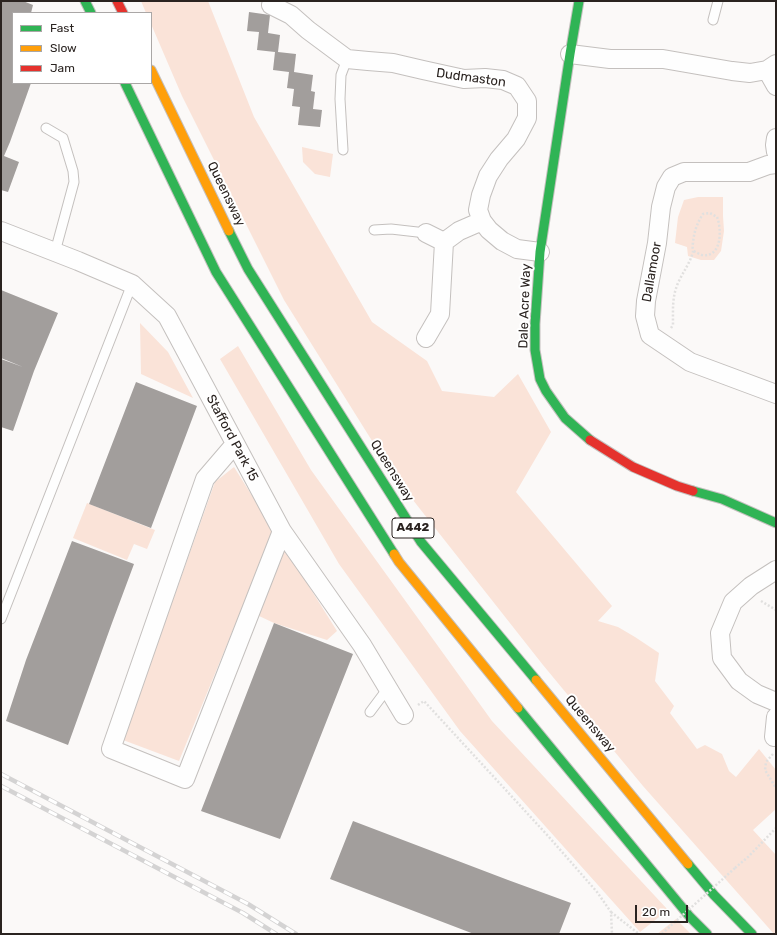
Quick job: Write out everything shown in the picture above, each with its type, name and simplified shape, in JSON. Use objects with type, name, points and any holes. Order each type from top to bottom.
[{"type":"main road","points":[[85,1],[90,12]]},
{"type":"main road","points":[[117,1],[122,12]]},
{"type":"main road","name":"Dale Acre Way","points":[[579,1],[540,252],[535,324],[535,350],[540,379],[546,391],[565,418],[587,438],[633,467],[677,486],[722,499],[776,523]]},
{"type":"main road","name":"Queensway","points":[[152,72],[248,269],[421,542],[714,895],[752,934]]},
{"type":"main road","name":"A442","points":[[125,84],[216,272],[399,562],[690,917],[707,934]]},
{"type":"street","points":[[268,3],[291,15],[308,30],[347,59]]},
{"type":"street","points":[[570,54],[610,59],[663,59],[750,73],[772,67],[776,86]]},
{"type":"street","name":"Dudmaston","points":[[347,59],[393,63],[464,79],[485,78],[503,80],[517,86],[527,101],[527,118],[516,139],[488,176],[481,195],[478,210],[482,221]]},
{"type":"street","points":[[776,138],[776,152]]},
{"type":"street","name":"Dallamoor","points":[[776,164],[768,165],[749,172],[684,172],[672,178],[666,187],[646,301],[645,316],[650,335],[690,362],[776,394]]},
{"type":"street","points":[[444,242],[459,231],[482,221],[488,230],[502,241],[518,249],[540,252]]},
{"type":"street","name":"Stafford Park 15","points":[[1,231],[132,284],[167,316],[282,531],[362,645],[404,715]]},
{"type":"street","points":[[426,233],[444,242]]},
{"type":"street","points":[[426,338],[440,314],[444,242]]},
{"type":"street","points":[[235,444],[205,479],[111,749],[185,779],[282,531]]},
{"type":"street","points":[[776,570],[751,586],[733,602],[720,633],[722,658],[740,681],[757,694],[776,702]]},
{"type":"street","points":[[774,737],[776,717]]},
{"type":"lane","points":[[713,20],[718,1]]},
{"type":"lane","points":[[343,150],[340,99],[341,75],[347,59]]},
{"type":"lane","points":[[46,128],[63,138],[73,171],[74,182],[55,252]]},
{"type":"lane","points":[[374,230],[391,228],[426,233]]},
{"type":"lane","points":[[1,619],[132,284]]},
{"type":"lane","points":[[370,712],[388,688]]},
{"type":"path","points":[[665,346],[670,339],[667,334],[673,325],[672,302],[678,284],[693,251],[692,244],[698,221],[703,214],[710,213],[717,217],[720,224],[719,242],[716,249],[712,254],[702,255],[693,251]]},
{"type":"path","points":[[404,715],[424,700],[563,853],[597,892],[611,912],[639,934]]},
{"type":"path","points":[[774,737],[774,753],[766,762],[765,770],[776,788]]},
{"type":"path","points":[[662,934],[748,857],[775,830]]},
{"type":"path","points":[[611,912],[612,934]]},
{"type":"shaded area","points":[[141,1],[208,1],[254,117],[372,322],[427,361],[442,391],[494,397],[518,374],[551,432],[516,492],[612,606],[598,621],[618,627],[659,653],[655,681],[674,706],[670,713],[697,749],[705,745],[722,754],[729,771],[736,777],[759,749],[776,770],[776,809],[753,830],[776,855],[776,934],[774,934],[643,786],[543,665],[394,476],[284,300],[182,96],[152,26],[152,12],[146,12]]},
{"type":"shaded area","points":[[302,147],[333,154],[330,177],[315,174],[303,162]]},
{"type":"shaded area","points":[[698,197],[723,197],[724,231],[721,251],[714,260],[701,260],[688,256],[687,247],[675,243],[678,217],[684,200]]},
{"type":"shaded area","points":[[140,323],[168,352],[193,398],[141,374]]},
{"type":"shaded area","points":[[238,346],[311,470],[492,721],[668,910],[640,932],[460,731],[339,564],[220,359]]},
{"type":"shaded area","points":[[234,467],[337,631],[327,640],[274,623],[242,608],[179,761],[123,740],[215,482]]},
{"type":"shaded area","points":[[87,503],[155,530],[147,549],[134,544],[127,560],[73,538]]},
{"type":"shaded area","points":[[676,919],[691,934],[657,934]]},
{"type":"building","points":[[1,1],[23,1],[33,5],[31,12],[12,12],[12,84],[31,84],[4,156],[19,162],[8,192],[1,190]]},
{"type":"building","points":[[249,12],[270,15],[268,33],[280,35],[278,52],[296,54],[294,72],[313,75],[311,91],[315,92],[313,109],[322,110],[320,127],[298,125],[300,107],[292,106],[294,89],[287,88],[289,72],[273,70],[275,52],[257,50],[259,32],[247,31]]},
{"type":"building","points":[[1,290],[58,313],[34,371],[13,431],[1,427],[1,359],[23,367],[1,358]]},
{"type":"building","points":[[136,382],[197,406],[151,528],[89,504]]},
{"type":"building","points":[[72,541],[134,564],[68,745],[6,721],[26,660]]},
{"type":"building","points":[[274,623],[353,654],[280,839],[201,811]]},
{"type":"building","points":[[353,821],[571,903],[559,934],[474,934],[330,879]]},
{"type":"railway","points":[[1,774],[248,904],[296,934]]},
{"type":"railway","points":[[1,786],[243,913],[276,934]]},
{"type":"traffic: fast","points":[[85,1],[90,12]]},
{"type":"traffic: fast","points":[[579,1],[540,252],[535,324],[535,350],[540,379],[546,391],[565,418],[590,440]]},
{"type":"traffic: fast","points":[[125,84],[216,272],[394,554]]},
{"type":"traffic: fast","points":[[229,231],[248,269],[421,542],[536,680]]},
{"type":"traffic: fast","points":[[693,491],[722,499],[776,523]]},
{"type":"traffic: fast","points":[[518,708],[690,917],[707,934]]},
{"type":"traffic: fast","points":[[688,864],[714,895],[752,934]]},
{"type":"traffic: slow","points":[[152,72],[229,231]]},
{"type":"traffic: slow","points":[[394,554],[518,708]]},
{"type":"traffic: slow","points":[[536,680],[688,864]]},
{"type":"traffic: jam","points":[[117,1],[122,12]]},
{"type":"traffic: jam","points":[[590,440],[633,467],[677,486],[693,491]]}]
